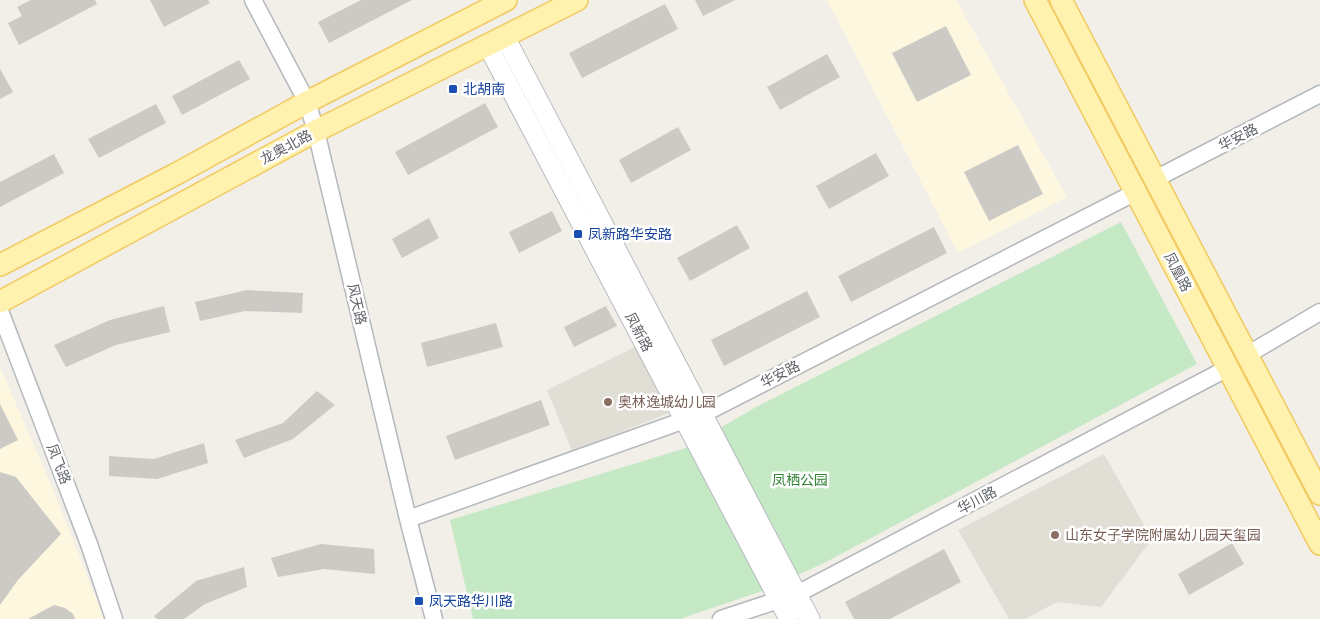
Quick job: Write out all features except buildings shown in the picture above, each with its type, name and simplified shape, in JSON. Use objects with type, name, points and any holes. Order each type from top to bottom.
[{"type":"main road","name":"龙奥北路","points":[[0,302],[316,131],[577,0]]},
{"type":"main road","name":"凤凰路","points":[[1035,0],[1320,544]]},
{"type":"main road","name":"凤凰路","points":[[1061,0],[1320,494]]},
{"type":"main road","name":"龙奥北路","points":[[1,263],[176,174],[306,102],[500,1]]},
{"type":"main road","points":[[496,42],[702,413],[810,619]]},
{"type":"main road","name":"凤新路","points":[[496,42],[684,420],[789,619]]},
{"type":"street","name":"风天路","points":[[253,0],[306,102],[316,131],[408,519],[434,619]]},
{"type":"street","name":"华安路","points":[[1155,179],[1320,94]]},
{"type":"street","name":"华安路","points":[[408,519],[702,413],[1136,192]]},
{"type":"street","name":"凤飞路","points":[[0,311],[89,544],[114,619]]},
{"type":"street","points":[[1247,355],[1320,312]]},
{"type":"street","name":"华川路","points":[[721,619],[797,594],[1228,368]]},
{"type":"shaded area","points":[[827,0],[956,0],[1067,197],[958,253]]},
{"type":"shaded area","name":"奥林逸城幼儿园","points":[[637,346],[669,413],[572,451],[547,390]]},
{"type":"shaded area","points":[[0,367],[54,492],[104,619],[0,619]]},
{"type":"shaded area","name":"山东女子学院附属幼儿园天玺园","points":[[1104,454],[1152,539],[1101,607],[1057,602],[1025,619],[1009,619],[958,530]]},
{"type":"green space","name":"凤栖公园","points":[[1121,222],[1197,364],[826,562],[765,590],[680,619],[473,619],[450,520],[686,448],[756,407]]},
{"type":"place","name":"北胡南","points":[[453,89]]},
{"type":"place","name":"凤新路华安路","points":[[578,234]]},
{"type":"place","name":"奥林逸城幼儿园","points":[[608,402]]},
{"type":"place","name":"山东女子学院附属幼儿园天玺园","points":[[1055,535]]},
{"type":"place","name":"凤天路华川路","points":[[419,601]]}]
